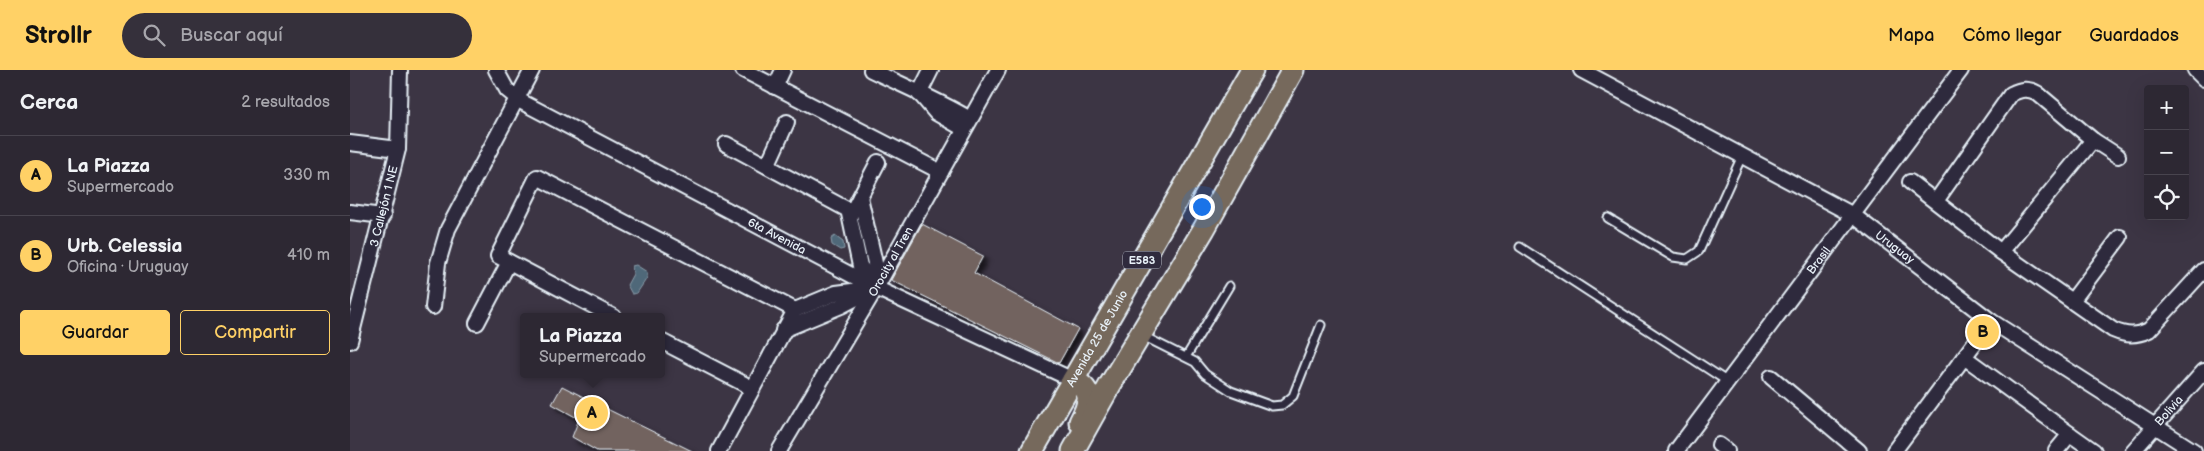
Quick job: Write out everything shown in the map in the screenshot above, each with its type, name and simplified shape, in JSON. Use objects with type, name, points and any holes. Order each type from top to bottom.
[{"type":"main road","name":"Avenida 25 de Junio","points":[[1032,451],[1252,70]]},
{"type":"main road","name":"E583","points":[[1073,451],[1204,229],[1293,70]]},
{"type":"main road","points":[[1066,451],[1085,412],[1088,401],[1086,389],[1073,380]]},
{"type":"street","name":"3 Callejón 1 NE","points":[[350,341],[356,296],[383,216],[398,150],[400,70]]},
{"type":"street","name":"6ta Avenida","points":[[496,70],[507,90],[516,97],[876,288],[1073,380]]},
{"type":"street","points":[[433,307],[438,263],[448,229],[516,97],[532,70]]},
{"type":"street","points":[[743,70],[941,172]]},
{"type":"street","points":[[775,87],[783,70]]},
{"type":"street","points":[[871,70],[919,94],[936,114],[967,124]]},
{"type":"street","points":[[919,94],[931,70]]},
{"type":"street","name":"Orocity al Tren","points":[[779,451],[876,288],[998,70]]},
{"type":"street","name":"Uruguay","points":[[1581,70],[1852,215],[1991,321],[2194,451]]},
{"type":"street","name":"Brasil","points":[[1676,451],[1961,70]]},
{"type":"street","points":[[2195,70],[2204,78]]},
{"type":"street","points":[[1936,201],[2011,94],[2018,90],[2032,90],[2037,93],[2092,140],[2118,156]]},
{"type":"street","points":[[767,166],[787,122]]},
{"type":"street","points":[[2001,252],[2092,140]]},
{"type":"street","points":[[350,142],[398,150]]},
{"type":"street","points":[[726,144],[852,212],[878,162]]},
{"type":"street","points":[[606,313],[498,256],[537,177],[795,310]]},
{"type":"street","points":[[1910,182],[2001,252],[2113,330],[2124,335],[2137,335],[2149,330],[2204,270]]},
{"type":"street","points":[[860,197],[875,263],[876,288]]},
{"type":"street","points":[[848,209],[860,266],[876,288]]},
{"type":"street","points":[[350,212],[383,216]]},
{"type":"street","points":[[2072,301],[2120,237]]},
{"type":"street","points":[[477,323],[509,262]]},
{"type":"street","points":[[719,451],[795,310],[836,293],[876,288]]},
{"type":"street","points":[[783,330],[841,306],[876,288]]},
{"type":"street","points":[[1894,451],[1991,321]]},
{"type":"street","points":[[665,343],[752,388]]},
{"type":"street","points":[[1964,357],[2094,451]]},
{"type":"street","name":"Bolivia","points":[[2133,451],[2204,371]]},
{"type":"street","points":[[1771,376],[1859,451]]},
{"type":"street","points":[[2056,451],[2070,434]]},
{"type":"lane","points":[[1608,218],[1673,257],[1687,259],[1699,251],[1742,156]]},
{"type":"lane","points":[[1520,247],[1728,382]]},
{"type":"lane","points":[[1186,357],[1229,286]]},
{"type":"lane","points":[[1140,335],[1195,362],[1205,374],[1231,392],[1272,406],[1282,405],[1293,396],[1321,325]]},
{"type":"water","points":[[835,236],[843,242],[844,249],[840,250],[832,245],[831,239]]},
{"type":"water","points":[[636,265],[647,272],[647,278],[637,293],[632,294],[627,285],[633,274],[632,266]]},
{"type":"building","points":[[922,224],[983,256],[974,273],[1078,329],[1059,363],[891,280]]},
{"type":"building","points":[[562,386],[692,451],[597,451],[572,437],[579,419],[552,404]]},
{"type":"place","name":"Urb. Celessia","points":[[1983,332]]},
{"type":"place","name":"La Piazza","points":[[592,413]]}]
